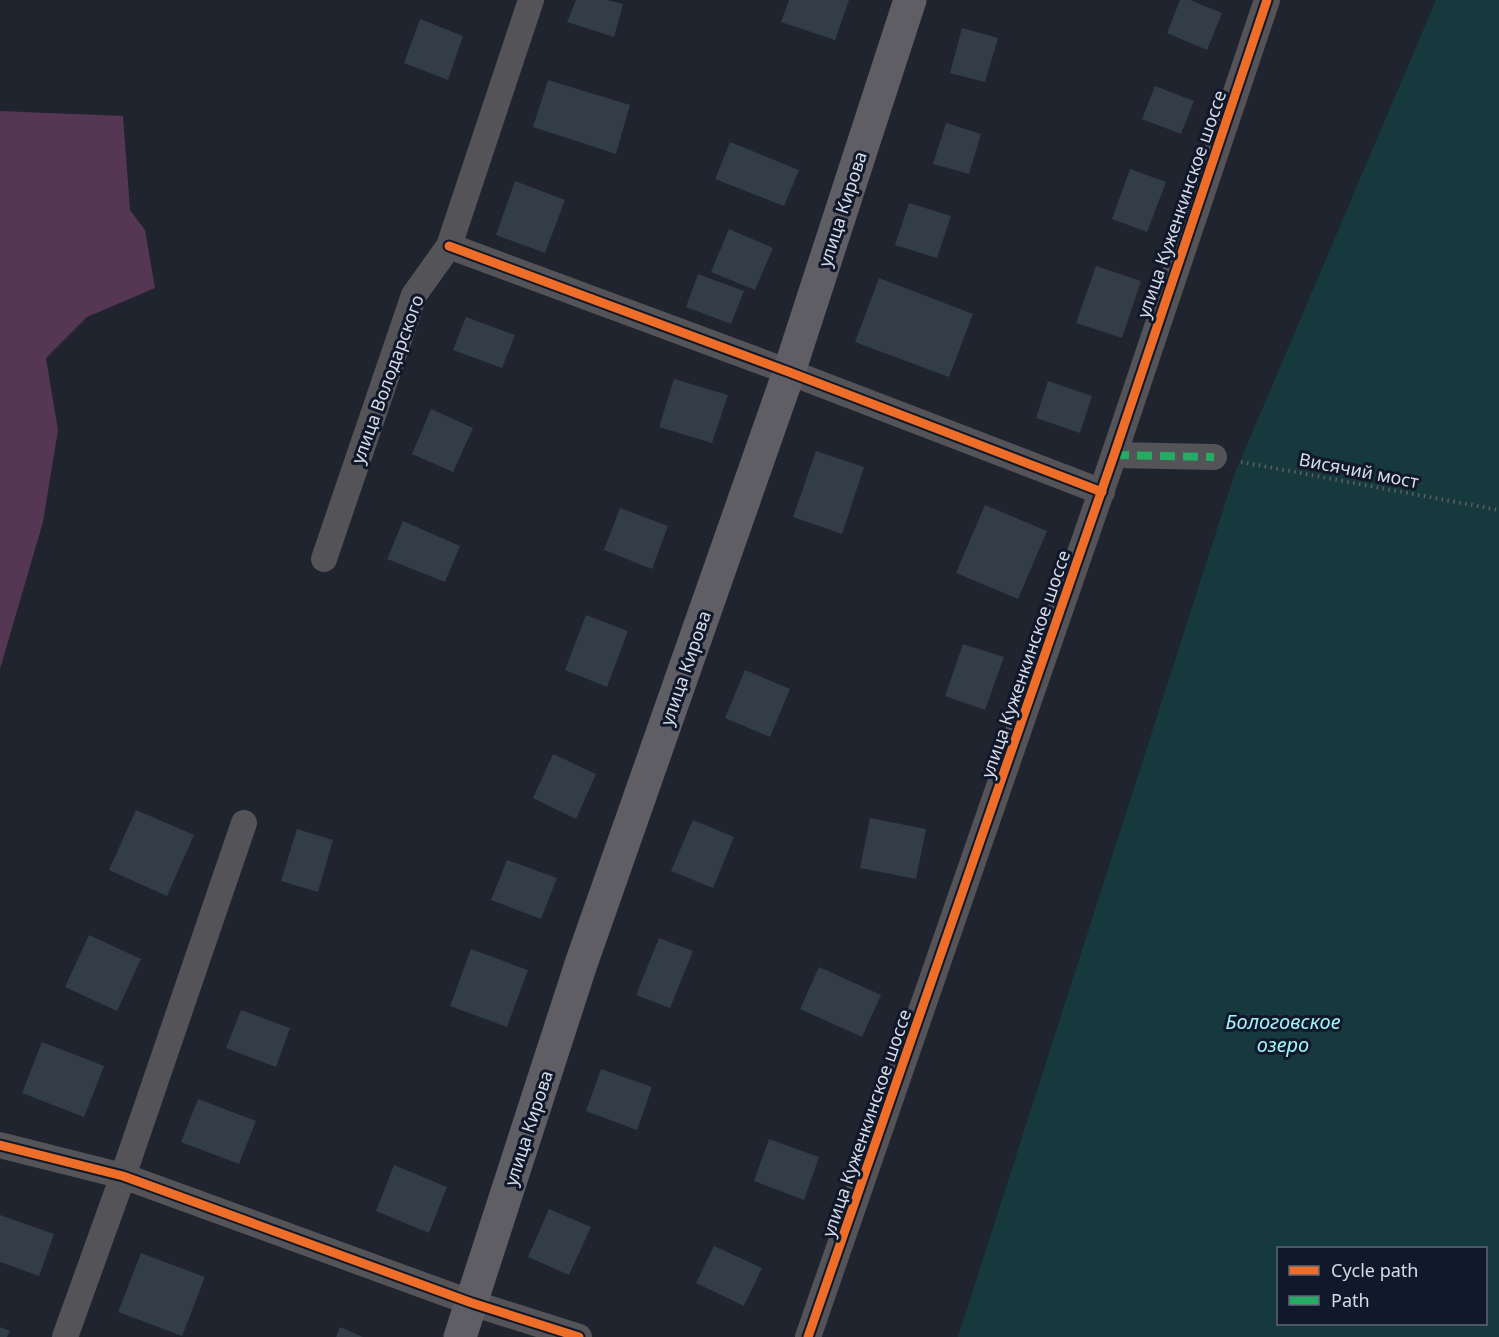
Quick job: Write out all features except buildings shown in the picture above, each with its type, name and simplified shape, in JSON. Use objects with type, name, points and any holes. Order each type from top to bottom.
[{"type":"main road","name":"улица Кирова","points":[[460,1337],[581,964],[789,372],[910,0]]},
{"type":"street","name":"улица Володарского","points":[[324,559],[414,295],[449,246],[531,0]]},
{"type":"street","name":"улица Куженкинское шоссе","points":[[808,1337],[1102,492],[1267,0]]},
{"type":"street","points":[[449,246],[789,372],[1102,492]]},
{"type":"street","points":[[1114,455],[1214,457]]},
{"type":"street","points":[[65,1337],[123,1176],[244,823]]},
{"type":"street","points":[[0,1145],[123,1176],[472,1303],[579,1337]]},
{"type":"shaded area","points":[[0,111],[123,116],[130,210],[145,230],[155,288],[87,317],[46,358],[58,430],[43,522],[0,669]]},
{"type":"water","name":"Бологовское озеро","points":[[1436,0],[1499,0],[1499,1337],[958,1337],[1235,473]]},
{"type":"marked path","points":[[1114,455],[1214,457]]},
{"type":"cycle path","points":[[808,1337],[1114,455],[1267,0]]},
{"type":"cycle path","points":[[449,246],[789,372],[1102,492]]},
{"type":"cycle path","points":[[0,1145],[123,1176],[472,1303],[579,1337]]}]
